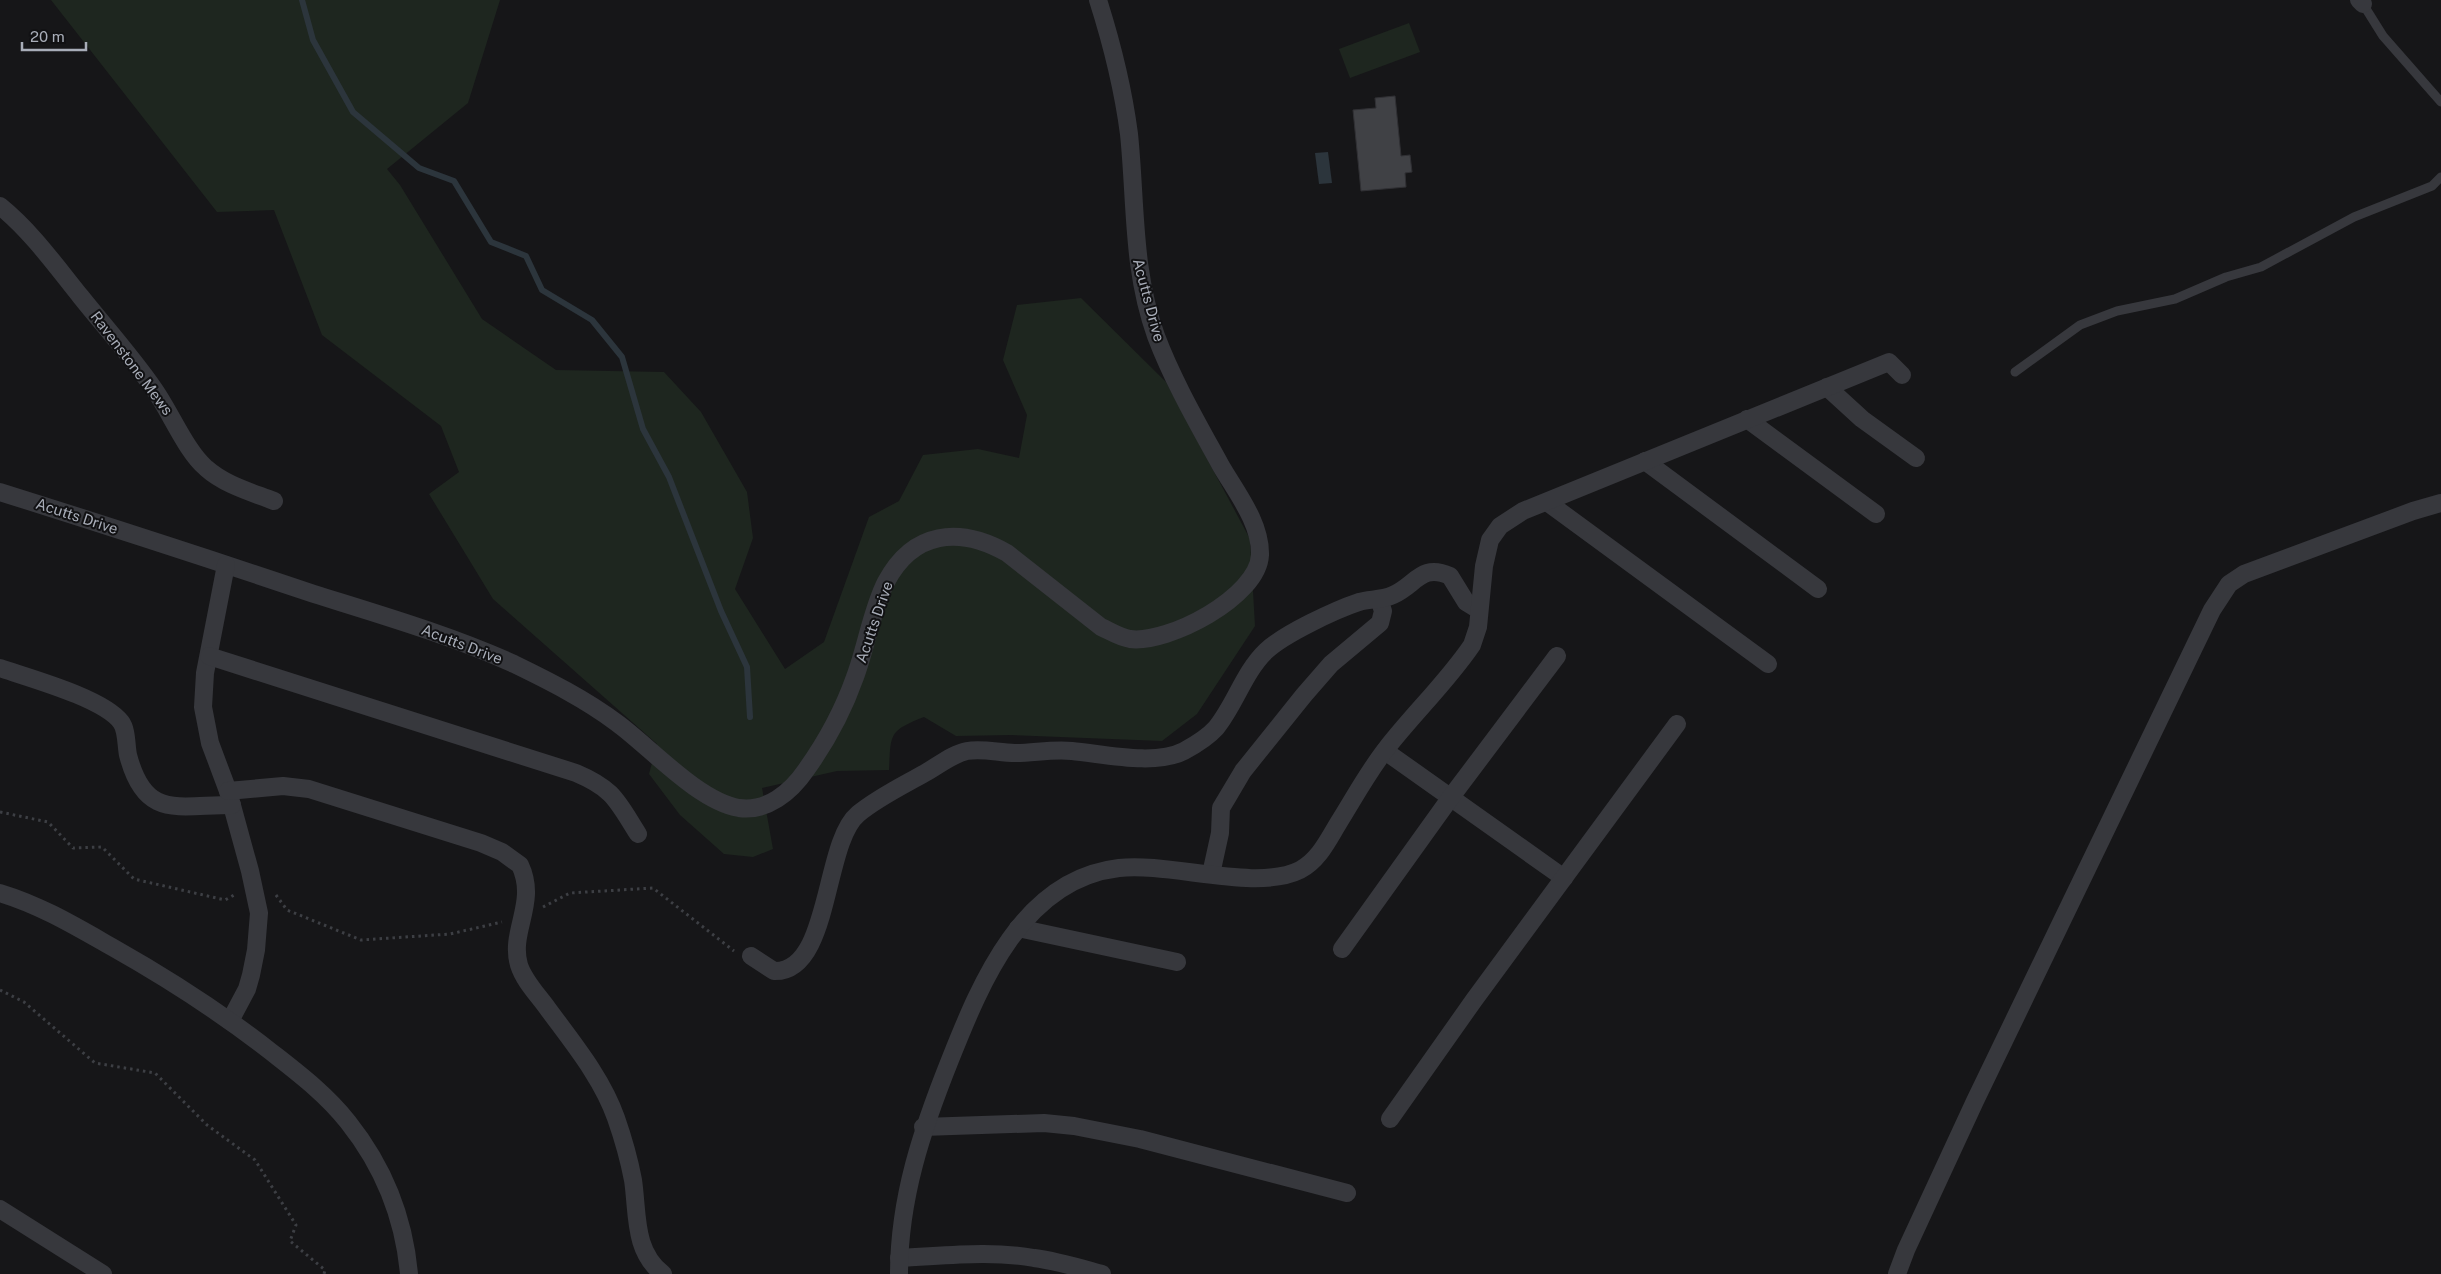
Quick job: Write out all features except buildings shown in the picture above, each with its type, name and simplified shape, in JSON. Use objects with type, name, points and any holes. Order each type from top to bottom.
[{"type":"street","name":"Acutts Drive","points":[[0,492],[226,564],[475,647],[565,690],[616,722],[709,796],[728,805],[750,808],[766,804],[791,789],[823,746],[855,677],[885,584],[903,557],[921,544],[945,537],[959,536],[974,538],[993,545],[1007,553],[1101,627],[1130,639],[1146,638],[1180,628],[1231,599],[1248,583],[1258,566],[1260,555],[1255,526],[1170,369],[1146,300],[1136,252],[1129,134],[1123,93],[1098,0]]},
{"type":"street","name":"Ravenstone Mews","points":[[0,206],[13,216],[44,252],[153,388],[175,420],[193,454],[206,468],[230,484],[274,501]]},
{"type":"street","points":[[1102,1274],[1034,1258],[1012,1256],[959,1255],[899,1266],[900,1231],[912,1164],[923,1127],[980,989],[1018,928],[1034,910],[1060,888],[1078,878],[1094,873],[1134,867],[1266,878],[1289,874],[1302,869],[1322,850],[1385,750],[1464,656],[1476,636],[1486,554],[1494,532],[1512,517],[1889,362],[1902,375]]},
{"type":"street","points":[[1827,387],[1862,419],[1916,458]]},
{"type":"street","points":[[1747,419],[1876,514]]},
{"type":"street","points":[[1646,461],[1818,589]]},
{"type":"street","points":[[1547,502],[1768,664]]},
{"type":"street","points":[[1897,1274],[1906,1250],[1979,1093],[2212,610],[2229,584],[2244,574],[2413,511],[2441,503]]},
{"type":"street","points":[[226,564],[204,688],[204,719],[216,762],[230,798],[254,884],[259,913],[256,950],[247,989],[230,1021]]},
{"type":"street","points":[[751,956],[774,971],[784,969],[801,960],[807,951],[820,916],[845,832],[852,819],[880,799],[950,759],[968,751],[1017,753],[1054,749],[1154,758],[1175,754],[1189,748],[1215,728],[1257,662],[1278,641],[1357,603],[1397,593],[1426,572],[1439,572],[1453,578],[1466,602],[1479,610]]},
{"type":"street","points":[[1211,874],[1220,833],[1221,808],[1243,771],[1331,664],[1380,623],[1383,611],[1379,599]]},
{"type":"street","points":[[209,656],[576,773],[595,781],[610,791],[638,834]]},
{"type":"street","points":[[1342,949],[1451,797],[1557,656]]},
{"type":"street","points":[[0,668],[54,686],[92,702],[120,721],[136,778],[150,799],[174,806],[294,786],[481,843],[502,852],[520,865],[528,885],[527,901],[522,917],[518,953],[519,965],[528,981],[590,1069],[610,1102],[622,1137],[633,1180],[636,1216],[642,1245],[648,1260],[663,1274]]},
{"type":"street","points":[[1390,1119],[1474,1000],[1677,724]]},
{"type":"street","points":[[1385,750],[1564,878]]},
{"type":"street","points":[[0,892],[53,914],[156,972],[230,1021],[316,1087],[333,1104],[362,1140],[395,1204],[405,1241],[409,1274]]},
{"type":"street","points":[[1018,928],[1177,962]]},
{"type":"street","points":[[923,1127],[1044,1123],[1074,1126],[1177,1148],[1347,1192]]},
{"type":"street","points":[[0,1209],[103,1274]]},
{"type":"lane","points":[[2361,2],[2383,36],[2441,102]]},
{"type":"lane","points":[[2015,372],[2080,325],[2117,311],[2175,299],[2226,278],[2261,268],[2354,218],[2432,186],[2441,177]]},
{"type":"path","points":[[0,812],[48,822],[72,848],[102,847],[134,879],[225,900],[254,884],[265,882],[287,910],[361,940],[450,934],[522,917],[570,893],[654,888],[730,950],[751,956]]},
{"type":"path","points":[[0,990],[24,1002],[95,1063],[155,1073],[207,1125],[255,1160],[296,1224],[290,1242],[326,1270],[324,1274]]},
{"type":"shaded area","points":[[51,0],[500,0],[468,103],[387,169],[400,185],[482,319],[556,370],[664,372],[701,412],[747,492],[753,538],[735,589],[785,669],[824,642],[869,517],[899,501],[923,455],[978,449],[1019,458],[1027,415],[1003,360],[1017,305],[1081,298],[1166,382],[1250,539],[1255,626],[1197,714],[1162,741],[1011,735],[956,736],[924,717],[904,726],[894,735],[890,748],[889,770],[837,771],[762,788],[773,849],[753,857],[724,854],[680,815],[649,774],[657,744],[493,599],[429,494],[459,472],[441,426],[322,335],[274,210],[217,212]]},
{"type":"shaded area","points":[[1409,23],[1420,52],[1350,78],[1339,49]]},
{"type":"shaded area","points":[[1328,152],[1332,183],[1319,184],[1315,153]]},
{"type":"waterway","points":[[302,0],[313,40],[353,112],[419,168],[454,181],[491,242],[526,256],[542,290],[592,320],[622,357],[643,429],[669,477],[721,611],[747,667],[750,717]]}]
